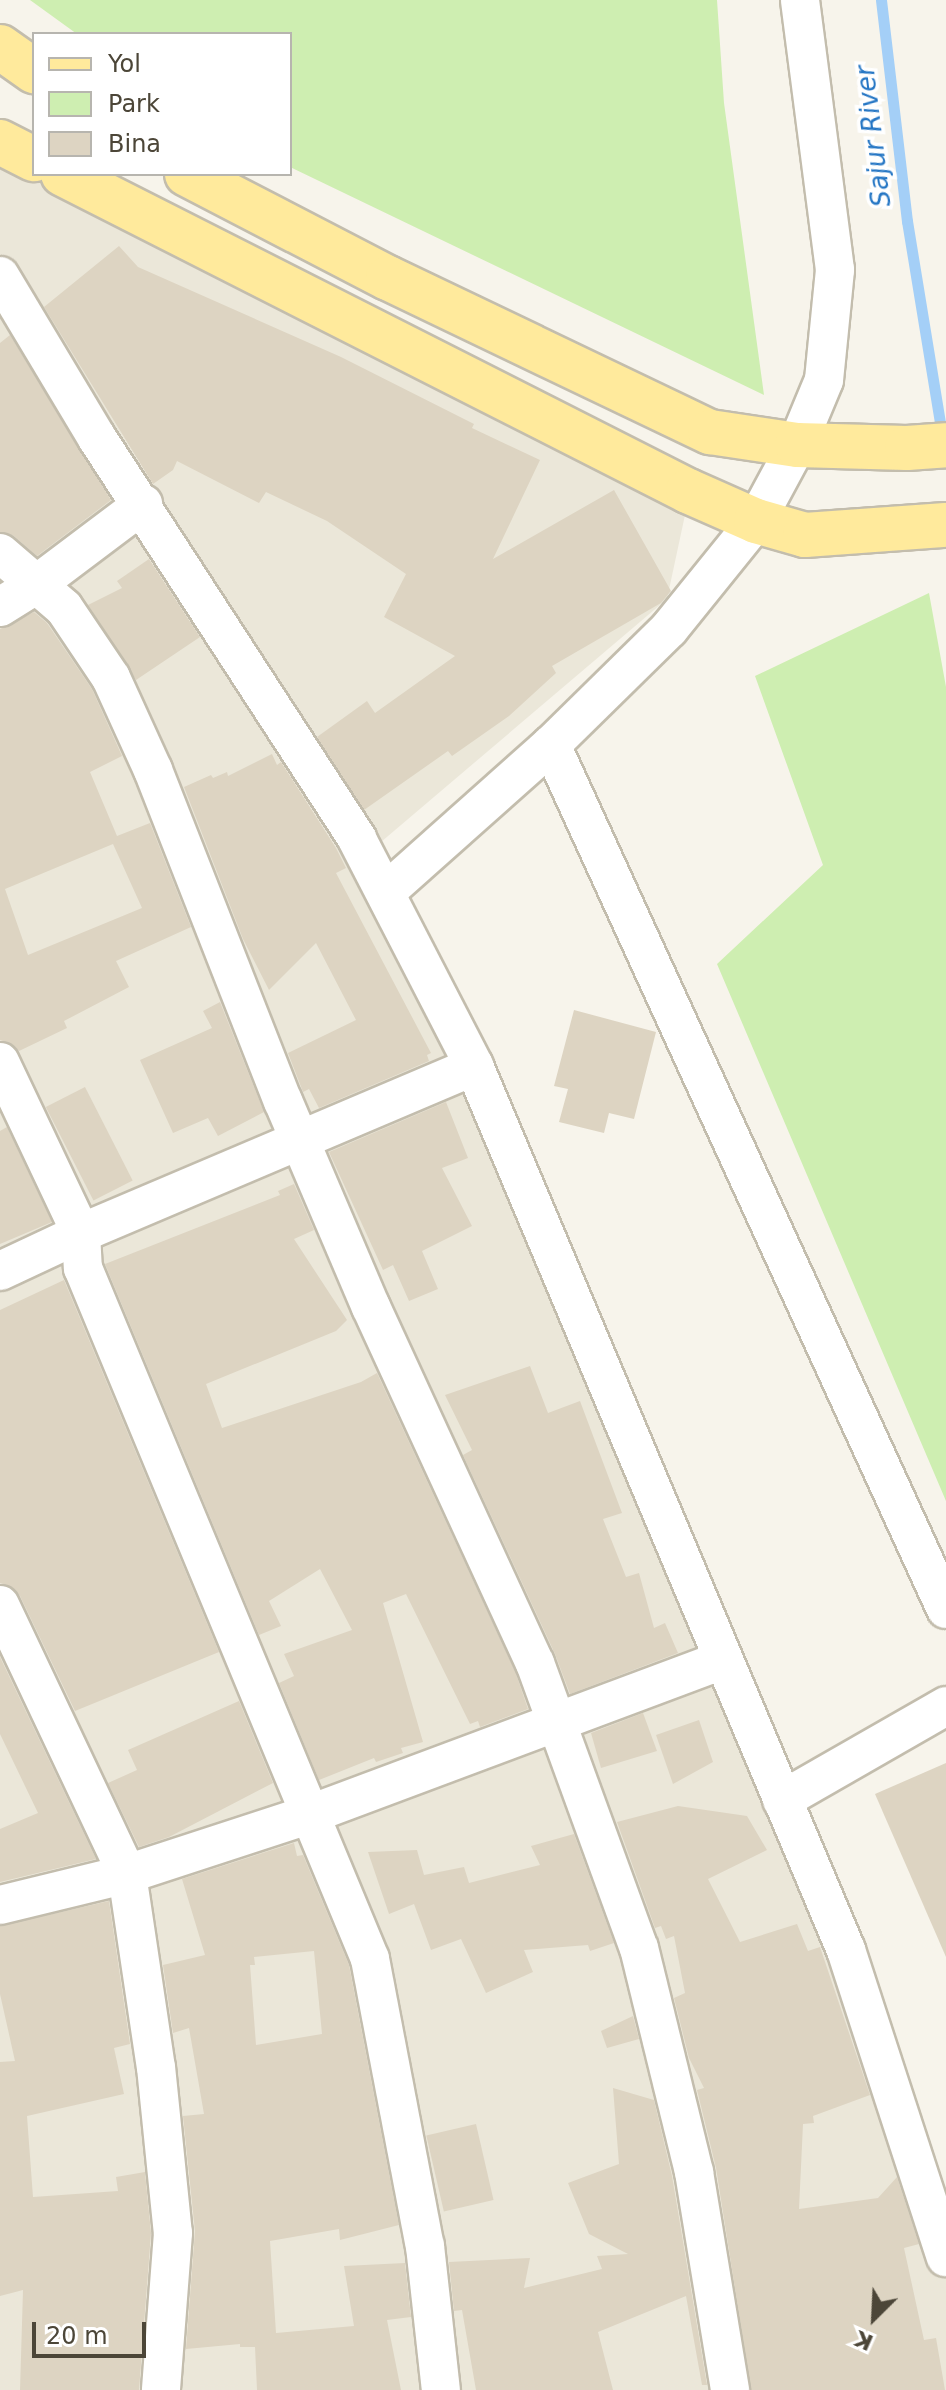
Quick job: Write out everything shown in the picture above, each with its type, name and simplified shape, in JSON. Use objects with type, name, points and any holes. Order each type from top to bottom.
[{"type":"main road","points":[[0,47],[32,70]]},
{"type":"main road","points":[[0,77],[32,93]]},
{"type":"main road","points":[[0,142],[32,158]]},
{"type":"main road","points":[[67,176],[674,484],[756,521],[805,535],[932,526]]},
{"type":"main road","points":[[191,176],[388,278],[710,432],[797,445],[927,447]]},
{"type":"street","points":[[387,891],[551,745],[669,629],[756,521],[797,445],[824,380],[835,270],[800,0]]},
{"type":"street","points":[[0,276],[97,438],[143,504],[387,891],[474,1066],[846,1950],[946,2257]]},
{"type":"street","points":[[0,607],[37,584],[143,504]]},
{"type":"street","points":[[0,553],[64,608],[111,678],[153,770],[300,1140],[371,1307],[535,1663],[639,1948],[694,2172],[730,2390]]},
{"type":"street","points":[[551,745],[946,1609]]},
{"type":"street","points":[[0,1062],[81,1233],[83,1268],[370,1959],[425,2246],[441,2390]]},
{"type":"street","points":[[0,1271],[81,1233],[474,1066]]},
{"type":"street","points":[[0,1605],[127,1874],[156,2067],[173,2233],[161,2390]]},
{"type":"street","points":[[0,1905],[127,1874],[308,1815],[723,1660]]},
{"type":"street","points":[[782,1800],[946,1706]]},
{"type":"shaded area","points":[[0,148],[32,164],[32,176],[55,176],[688,501],[667,599],[361,859],[770,1752],[946,2279],[946,2390],[0,2390]]},
{"type":"green space","points":[[30,0],[717,0],[724,103],[764,395],[292,168],[292,32],[74,32]]},
{"type":"green space","points":[[929,593],[946,687],[946,1501],[717,964],[823,865],[755,676]]},
{"type":"building","points":[[119,246],[138,267],[341,357],[474,424],[472,428],[540,460],[493,559],[614,490],[671,591],[661,603],[552,666],[556,673],[509,716],[452,756],[448,751],[364,810],[317,737],[367,701],[375,713],[455,656],[384,617],[406,574],[327,521],[266,492],[259,503],[177,461],[173,470],[153,484],[44,307]]},
{"type":"building","points":[[10,335],[111,500],[37,556],[14,536],[0,532],[0,343]]},
{"type":"building","points":[[149,559],[200,637],[136,680],[88,605],[122,588],[117,581]]},
{"type":"building","points":[[34,612],[47,623],[92,689],[122,756],[90,772],[117,836],[150,823],[191,927],[116,961],[129,987],[64,1021],[67,1028],[19,1051],[12,1044],[0,1040],[0,629]],"holes":[[[113,844],[142,908],[28,955],[5,889]]]},
{"type":"building","points":[[272,754],[277,765],[281,762],[336,848],[346,868],[336,873],[431,1053],[427,1055],[429,1061],[319,1108],[309,1089],[303,1092],[288,1053],[356,1020],[316,943],[269,990],[243,939],[184,787],[211,775],[213,778],[227,772],[228,776]]},
{"type":"building","points":[[220,1002],[264,1112],[218,1136],[208,1118],[173,1133],[140,1060],[212,1028],[203,1011]]},
{"type":"building","points":[[574,1010],[656,1032],[634,1119],[609,1113],[604,1133],[559,1122],[568,1089],[554,1086]]},
{"type":"building","points":[[85,1087],[133,1181],[93,1201],[46,1107]]},
{"type":"building","points":[[446,1102],[468,1158],[442,1168],[472,1226],[422,1251],[438,1289],[409,1301],[393,1265],[383,1270],[329,1152]]},
{"type":"building","points":[[7,1127],[52,1222],[0,1244],[0,1131]]},
{"type":"building","points":[[294,1184],[314,1230],[294,1239],[347,1320],[336,1331],[206,1384],[222,1428],[361,1382],[377,1373],[515,1671],[528,1709],[480,1727],[478,1721],[470,1724],[406,1594],[383,1603],[423,1742],[401,1748],[403,1753],[376,1762],[374,1758],[319,1780],[279,1683],[294,1676],[284,1654],[352,1630],[320,1569],[269,1601],[281,1626],[259,1635],[105,1264],[280,1195],[278,1191]]},
{"type":"building","points":[[64,1280],[219,1652],[75,1711],[20,1596],[12,1587],[0,1583],[0,1310]]},
{"type":"building","points":[[530,1366],[548,1413],[580,1401],[622,1513],[603,1519],[626,1577],[639,1573],[654,1628],[665,1623],[678,1653],[570,1694],[555,1654],[463,1455],[472,1450],[445,1395]]},
{"type":"building","points":[[0,1657],[96,1859],[0,1882],[0,1829],[38,1813],[0,1734]]},
{"type":"building","points":[[239,1701],[273,1783],[169,1837],[139,1847],[108,1783],[137,1770],[128,1750]]},
{"type":"building","points":[[643,1713],[657,1751],[601,1768],[591,1733]]},
{"type":"building","points":[[699,1720],[713,1762],[673,1784],[656,1735]]},
{"type":"building","points":[[946,1763],[946,1957],[875,1794]]},
{"type":"building","points":[[678,1806],[747,1816],[767,1850],[708,1879],[740,1942],[797,1924],[808,1951],[820,1947],[870,2095],[813,2116],[814,2123],[803,2124],[799,2209],[878,2198],[897,2177],[919,2244],[904,2248],[924,2340],[936,2338],[945,2390],[751,2390],[716,2168],[697,2090],[704,2088],[689,2058],[674,1998],[685,1993],[674,1936],[666,1939],[661,1926],[655,1928],[617,1822]]},
{"type":"building","points":[[574,1834],[614,1943],[590,1951],[588,1945],[524,1950],[533,1972],[486,1993],[461,1939],[431,1950],[414,1904],[389,1914],[368,1852],[417,1850],[424,1875],[464,1867],[469,1883],[540,1865],[531,1846]]},
{"type":"building","points":[[294,1843],[297,1856],[303,1855],[349,1965],[399,2225],[340,2240],[339,2229],[270,2241],[276,2333],[354,2326],[344,2266],[405,2263],[411,2317],[387,2320],[401,2390],[257,2390],[255,2347],[240,2347],[240,2344],[186,2349],[195,2231],[183,2116],[204,2114],[189,2028],[173,2033],[163,1965],[205,1955],[182,1879]],"holes":[[[314,1951],[322,2034],[256,2045],[250,1965],[255,1965],[254,1957]]]},
{"type":"building","points":[[109,1901],[130,2044],[114,2048],[124,2094],[27,2116],[33,2197],[118,2191],[116,2177],[145,2172],[151,2233],[139,2390],[20,2390],[23,2290],[0,2296],[0,2062],[15,2061],[0,1994],[0,1926]]},
{"type":"building","points":[[633,2016],[639,2039],[607,2048],[601,2031]]},
{"type":"building","points":[[613,2088],[654,2100],[672,2176],[707,2385],[702,2385],[686,2296],[598,2332],[613,2390],[476,2390],[462,2310],[454,2311],[449,2262],[530,2258],[524,2288],[602,2269],[597,2256],[628,2254],[589,2234],[568,2183],[619,2164]]},
{"type":"building","points":[[476,2124],[494,2200],[444,2211],[426,2135]]},
{"type":"waterway","name":"Sajur River","points":[[881,0],[907,221],[942,435]]}]
